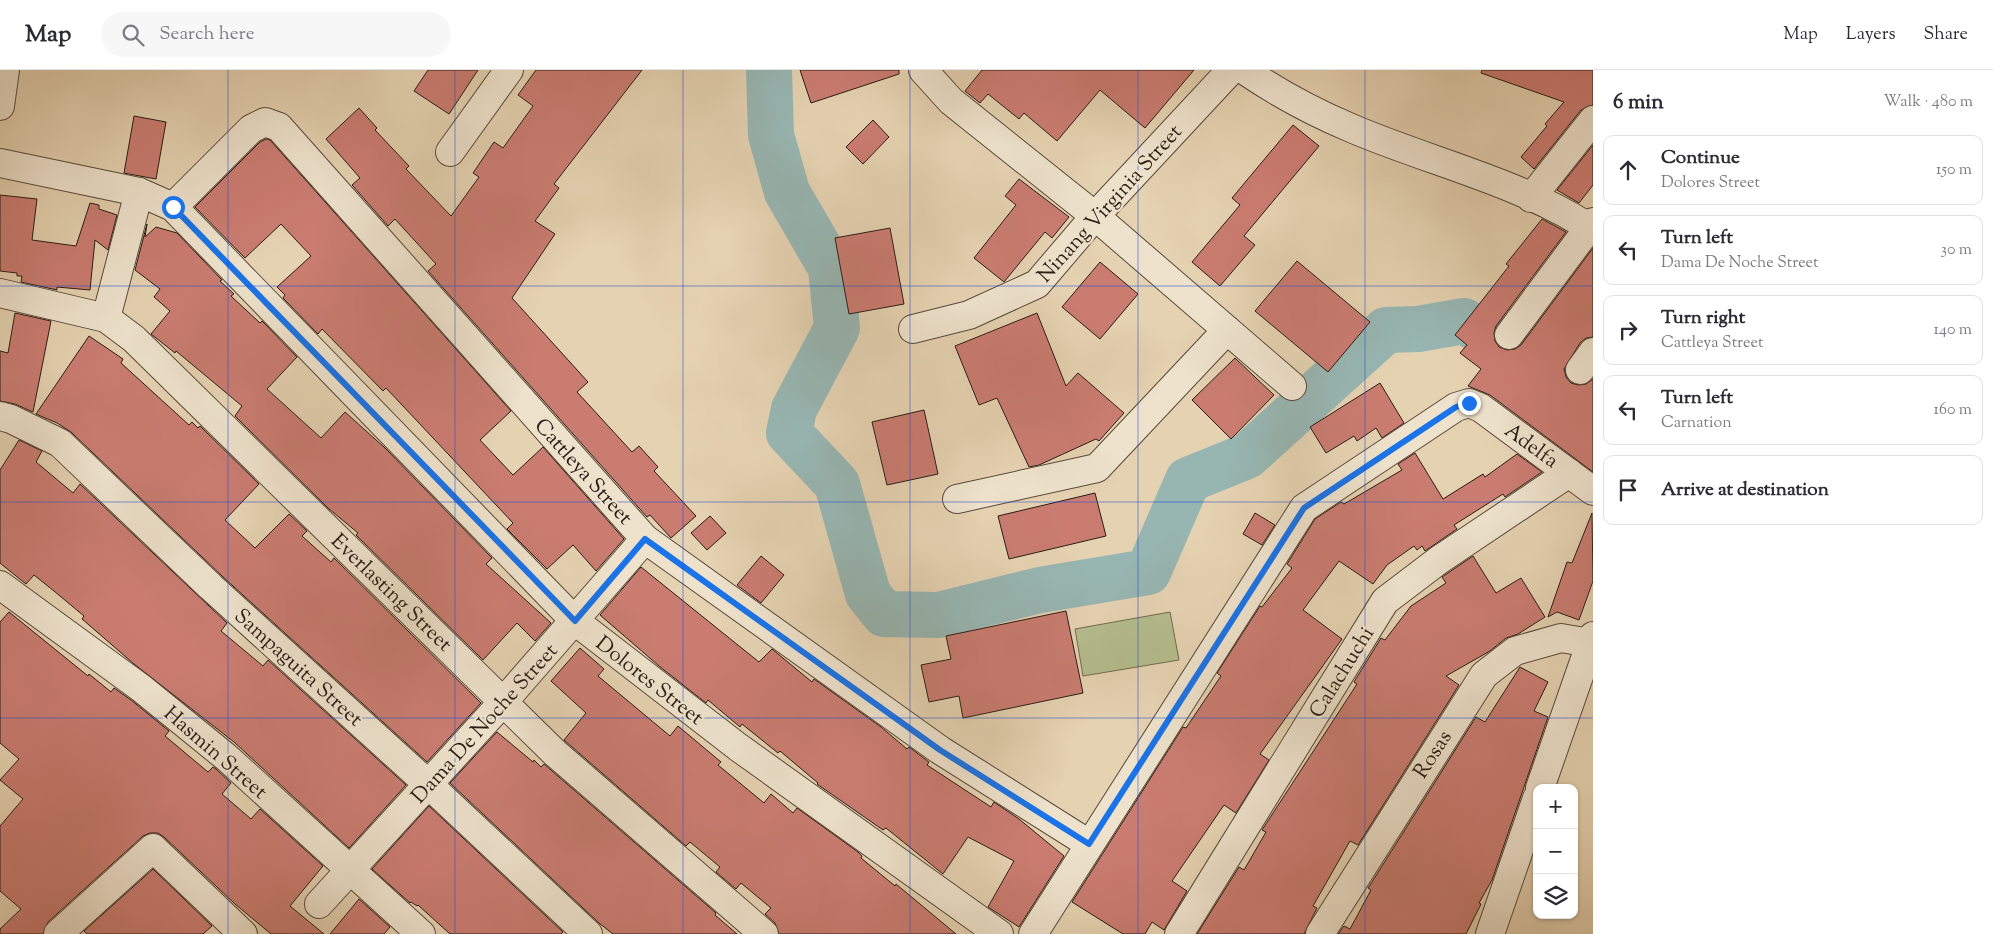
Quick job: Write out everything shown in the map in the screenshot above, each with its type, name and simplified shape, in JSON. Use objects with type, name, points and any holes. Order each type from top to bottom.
[{"type":"street","points":[[0,106],[5,70]]},
{"type":"street","points":[[450,152],[509,70]]},
{"type":"street","points":[[923,70],[952,101],[1095,216],[1292,386]]},
{"type":"street","name":"Ninang Virginia Street","points":[[913,329],[969,316],[1037,284],[1095,216],[1231,70]]},
{"type":"street","points":[[1244,70],[1310,110],[1352,129],[1531,198],[1592,227],[1509,335]]},
{"type":"street","points":[[1531,198],[1593,120]]},
{"type":"street","name":"Cattleya Street","points":[[173,207],[251,129],[265,122],[279,127],[645,539],[940,750],[1089,844]]},
{"type":"street","name":"Dolores Street","points":[[0,163],[139,192],[173,207],[575,621],[738,747],[999,934]]},
{"type":"street","points":[[106,318],[139,192]]},
{"type":"street","name":"Everlasting Street","points":[[0,293],[106,318],[134,339],[555,753],[764,934]]},
{"type":"street","points":[[957,499],[1097,468],[1227,330]]},
{"type":"street","name":"Adelfa","points":[[1089,844],[1304,508],[1456,407],[1469,403],[1481,408],[1593,491]]},
{"type":"street","name":"Sampaguita Street","points":[[0,416],[11,419],[60,443],[210,587],[429,785],[588,934]]},
{"type":"street","name":"Calachuchi","points":[[1179,934],[1385,601],[1438,560],[1569,472]]},
{"type":"street","name":"Dama De Noche Street","points":[[319,904],[429,785],[575,621],[645,539]]},
{"type":"street","name":"Hasmin Street","points":[[0,585],[141,688],[226,757],[420,934]]},
{"type":"street","name":"Rosas","points":[[1320,934],[1484,675],[1516,650],[1561,638],[1592,639]]},
{"type":"street","points":[[1541,784],[1592,639]]},
{"type":"street","points":[[1490,934],[1533,810]]},
{"type":"street","points":[[1033,934],[1089,844]]},
{"type":"street","points":[[58,934],[153,848],[230,930]]},
{"type":"green space","points":[[1170,612],[1179,660],[1083,676],[1075,629]]},
{"type":"building","points":[[428,70],[478,70],[449,114],[414,91]]},
{"type":"building","points":[[536,70],[642,70],[554,184],[559,188],[535,221],[555,234],[512,298],[588,382],[577,392],[632,452],[639,446],[658,467],[654,471],[696,516],[671,538],[650,515],[647,517],[428,271],[436,264],[395,219],[388,226],[352,185],[360,178],[326,139],[359,108],[377,128],[375,130],[409,166],[406,169],[451,216],[479,177],[473,173],[494,142],[503,148],[533,106],[518,95]]},
{"type":"building","points":[[800,70],[899,70],[899,74],[811,103]]},
{"type":"building","points":[[982,70],[1194,70],[1145,128],[1100,90],[1057,141],[1024,113],[1019,119],[988,94],[980,103],[965,91]]},
{"type":"building","points":[[1482,70],[1593,70],[1593,105],[1581,110],[1534,169],[1521,157],[1564,102],[1481,73]]},
{"type":"building","points":[[134,116],[166,122],[156,179],[124,173]]},
{"type":"building","points":[[873,120],[889,137],[863,164],[846,147]]},
{"type":"building","points":[[1293,125],[1319,146],[1244,236],[1255,245],[1220,286],[1192,262],[1240,205],[1232,198]]},
{"type":"building","points":[[266,139],[270,140],[511,411],[480,440],[513,475],[543,447],[624,539],[596,571],[573,545],[547,569],[507,529],[513,523],[386,388],[383,391],[322,329],[318,334],[283,298],[285,295],[277,287],[311,256],[281,224],[245,258],[195,207],[260,142]]},
{"type":"building","points":[[1593,145],[1593,185],[1579,203],[1557,190]]},
{"type":"building","points":[[1019,179],[1069,217],[1052,238],[1045,232],[1004,282],[974,258],[1016,205],[1005,196]]},
{"type":"building","points":[[0,195],[37,199],[32,240],[76,246],[90,203],[99,205],[99,209],[117,215],[108,250],[95,240],[90,290],[57,287],[57,290],[21,282],[22,276],[17,276],[17,273],[0,271]]},
{"type":"building","points":[[1542,219],[1566,232],[1496,326],[1494,333],[1495,341],[1499,347],[1507,350],[1515,349],[1521,345],[1593,248],[1593,337],[1586,338],[1580,343],[1564,369],[1566,377],[1571,383],[1578,385],[1586,384],[1593,379],[1593,472],[1490,395],[1468,386],[1481,369],[1460,353],[1467,345],[1455,335],[1509,266],[1506,264]]},
{"type":"building","points":[[147,224],[145,237],[156,227],[177,233],[234,294],[231,296],[260,323],[262,321],[297,357],[267,389],[321,438],[345,412],[385,448],[492,558],[486,564],[551,623],[535,641],[517,623],[483,660],[356,535],[358,533],[328,508],[235,416],[242,406],[176,351],[175,353],[151,334],[170,311],[154,297],[160,289],[135,270]]},
{"type":"building","points":[[890,228],[904,304],[849,314],[835,238]]},
{"type":"building","points":[[1297,261],[1370,322],[1328,372],[1255,311]]},
{"type":"building","points":[[1100,262],[1138,294],[1100,339],[1062,307]]},
{"type":"building","points":[[15,313],[51,321],[33,412],[15,404],[0,401],[0,351],[8,353]]},
{"type":"building","points":[[1037,313],[1066,386],[1078,373],[1124,413],[1099,441],[1096,439],[1039,465],[1029,467],[997,398],[979,405],[955,346]]},
{"type":"building","points":[[89,336],[123,359],[121,363],[189,425],[192,422],[198,428],[200,426],[259,484],[225,520],[255,548],[289,514],[307,531],[302,536],[331,562],[334,558],[481,703],[427,762],[222,576],[71,432],[57,423],[36,414]]},
{"type":"building","points":[[1235,358],[1274,395],[1231,439],[1192,400]]},
{"type":"building","points":[[1380,383],[1404,423],[1382,438],[1376,428],[1357,441],[1354,436],[1326,453],[1310,427]]},
{"type":"building","points":[[924,410],[938,474],[887,485],[872,422]]},
{"type":"building","points":[[19,440],[42,451],[36,462],[73,493],[80,484],[227,623],[221,631],[263,666],[268,660],[406,785],[349,848],[234,742],[134,664],[82,619],[84,616],[54,591],[34,575],[26,584],[0,563],[0,470]]},
{"type":"building","points":[[1415,453],[1443,499],[1483,474],[1485,477],[1517,454],[1542,472],[1505,497],[1503,494],[1454,525],[1457,529],[1425,551],[1422,546],[1417,550],[1414,546],[1387,565],[1373,584],[1339,561],[1303,610],[1342,639],[1260,754],[1269,760],[1236,813],[1224,805],[1172,881],[1187,891],[1164,930],[1152,922],[1145,934],[1123,934],[1072,902],[1183,727],[1186,728],[1221,676],[1217,673],[1260,606],[1262,607],[1292,568],[1287,564],[1315,519],[1341,502],[1344,504],[1402,470],[1398,464]]},
{"type":"building","points":[[1095,493],[1106,536],[1009,559],[998,516]]},
{"type":"building","points":[[1255,513],[1275,525],[1262,545],[1243,534]]},
{"type":"building","points":[[1592,513],[1593,581],[1579,620],[1557,612],[1548,617],[1567,562],[1572,563]]},
{"type":"building","points":[[710,516],[726,533],[707,550],[691,533]]},
{"type":"building","points":[[761,556],[784,575],[761,603],[737,585]]},
{"type":"building","points":[[1473,556],[1496,593],[1521,578],[1545,617],[1518,634],[1506,638],[1490,651],[1446,676],[1459,685],[1358,845],[1350,841],[1313,906],[1317,908],[1304,934],[1197,934],[1239,867],[1244,870],[1266,832],[1262,830],[1357,684],[1354,682],[1381,638],[1385,640],[1411,606],[1446,583],[1442,577]]},
{"type":"building","points":[[641,567],[759,662],[772,649],[812,682],[814,679],[881,727],[907,749],[909,747],[929,762],[927,765],[991,807],[994,802],[1019,819],[1064,856],[1019,927],[988,907],[1014,861],[968,837],[943,874],[886,828],[883,830],[817,784],[780,751],[778,753],[742,724],[740,727],[708,700],[706,703],[659,666],[600,615]]},
{"type":"building","points":[[1066,611],[1083,693],[963,718],[959,696],[929,702],[921,665],[951,659],[946,636]]},
{"type":"building","points":[[9,612],[88,676],[89,674],[111,692],[114,688],[131,700],[169,731],[165,736],[208,772],[213,767],[216,769],[231,783],[222,794],[251,819],[260,809],[323,866],[290,906],[324,934],[271,934],[235,904],[164,837],[158,833],[150,833],[143,836],[48,922],[43,934],[0,934],[0,929],[21,909],[0,891],[0,826],[23,799],[0,780],[19,759],[0,743],[0,622]]},
{"type":"building","points":[[580,648],[604,669],[598,676],[670,736],[678,726],[721,762],[718,765],[764,803],[771,794],[793,813],[797,808],[858,852],[862,856],[861,858],[895,886],[896,884],[956,934],[779,934],[775,923],[765,914],[771,908],[741,883],[736,889],[716,872],[720,867],[690,842],[686,846],[564,740],[586,713],[551,681]]},
{"type":"building","points":[[1520,667],[1548,682],[1534,711],[1548,717],[1492,880],[1479,903],[1481,904],[1466,934],[1338,934],[1344,926],[1350,929],[1371,890],[1368,888],[1476,717],[1485,722]]},
{"type":"building","points":[[497,732],[533,762],[534,760],[541,767],[544,764],[716,913],[715,915],[737,934],[613,934],[599,923],[450,783]]},
{"type":"building","points":[[429,806],[563,932],[561,934],[450,934],[418,905],[410,903],[372,869]]},
{"type":"building","points":[[153,869],[212,926],[203,934],[87,934],[84,931]]},
{"type":"building","points":[[359,899],[390,927],[384,934],[330,934]]},
{"type":"waterway","points":[[769,70],[771,135],[787,192],[831,268],[837,328],[794,409],[789,433],[837,484],[868,594],[884,614],[938,615],[1040,590],[1148,572],[1188,480],[1247,456],[1386,330],[1418,329],[1464,321],[1593,401]]},
{"type":"route","points":[[173,207],[575,621],[645,539],[940,750],[1089,844],[1304,508],[1456,407],[1469,403]]}]
